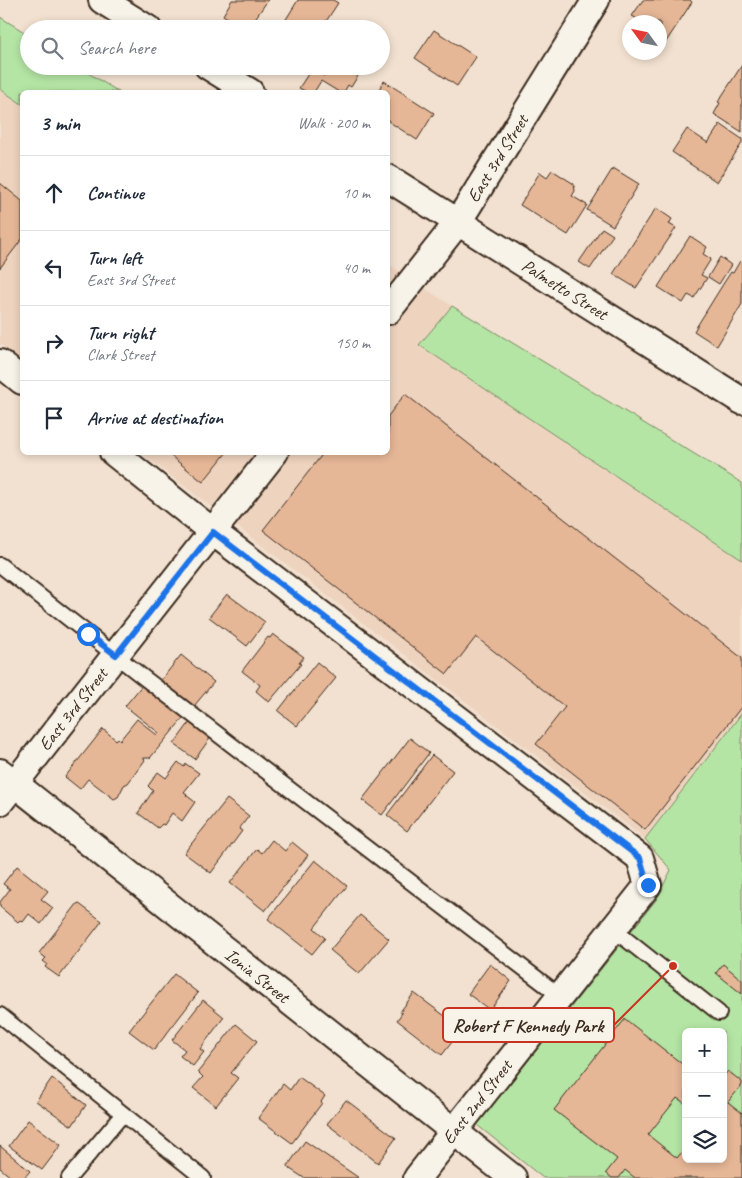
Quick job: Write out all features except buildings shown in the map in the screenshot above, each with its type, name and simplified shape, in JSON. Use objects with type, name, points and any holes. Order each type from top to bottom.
[{"type":"street","points":[[102,0],[134,20]]},
{"type":"street","name":"East 3rd Street","points":[[390,308],[458,222],[596,0]]},
{"type":"street","points":[[223,75],[247,90]]},
{"type":"street","name":"Palmetto Street","points":[[390,179],[742,401]]},
{"type":"street","points":[[0,363],[20,379]]},
{"type":"street","points":[[117,455],[213,532]]},
{"type":"street","name":"East 3rd Street","points":[[5,786],[116,655],[273,455]]},
{"type":"street","name":"East 2nd Street","points":[[213,532],[640,858],[648,885],[417,1178]]},
{"type":"street","name":"Ionia Street","points":[[5,786],[513,1178]]},
{"type":"lane","points":[[0,564],[560,996]]},
{"type":"lane","points":[[613,929],[718,1013]]},
{"type":"lane","points":[[0,1015],[203,1178]]},
{"type":"lane","points":[[69,1178],[123,1114]]},
{"type":"shaded area","points":[[0,89],[20,103],[20,359],[0,344]]},
{"type":"shaded area","points":[[390,265],[452,306],[420,346],[742,560],[742,713],[645,839],[144,455],[390,455]]},
{"type":"green space","points":[[0,17],[20,29],[20,75],[92,75],[116,90],[20,90],[20,103],[0,89]]},
{"type":"green space","points":[[452,306],[742,483],[742,560],[419,345]]},
{"type":"green space","points":[[742,713],[742,1178],[543,1178],[477,1125],[656,900],[671,870],[645,839]]},
{"type":"place","name":"Robert F Kennedy Park","points":[[673,966]]},
{"type":"route","points":[[88,634],[116,655],[213,532],[640,858],[648,885]]}]
